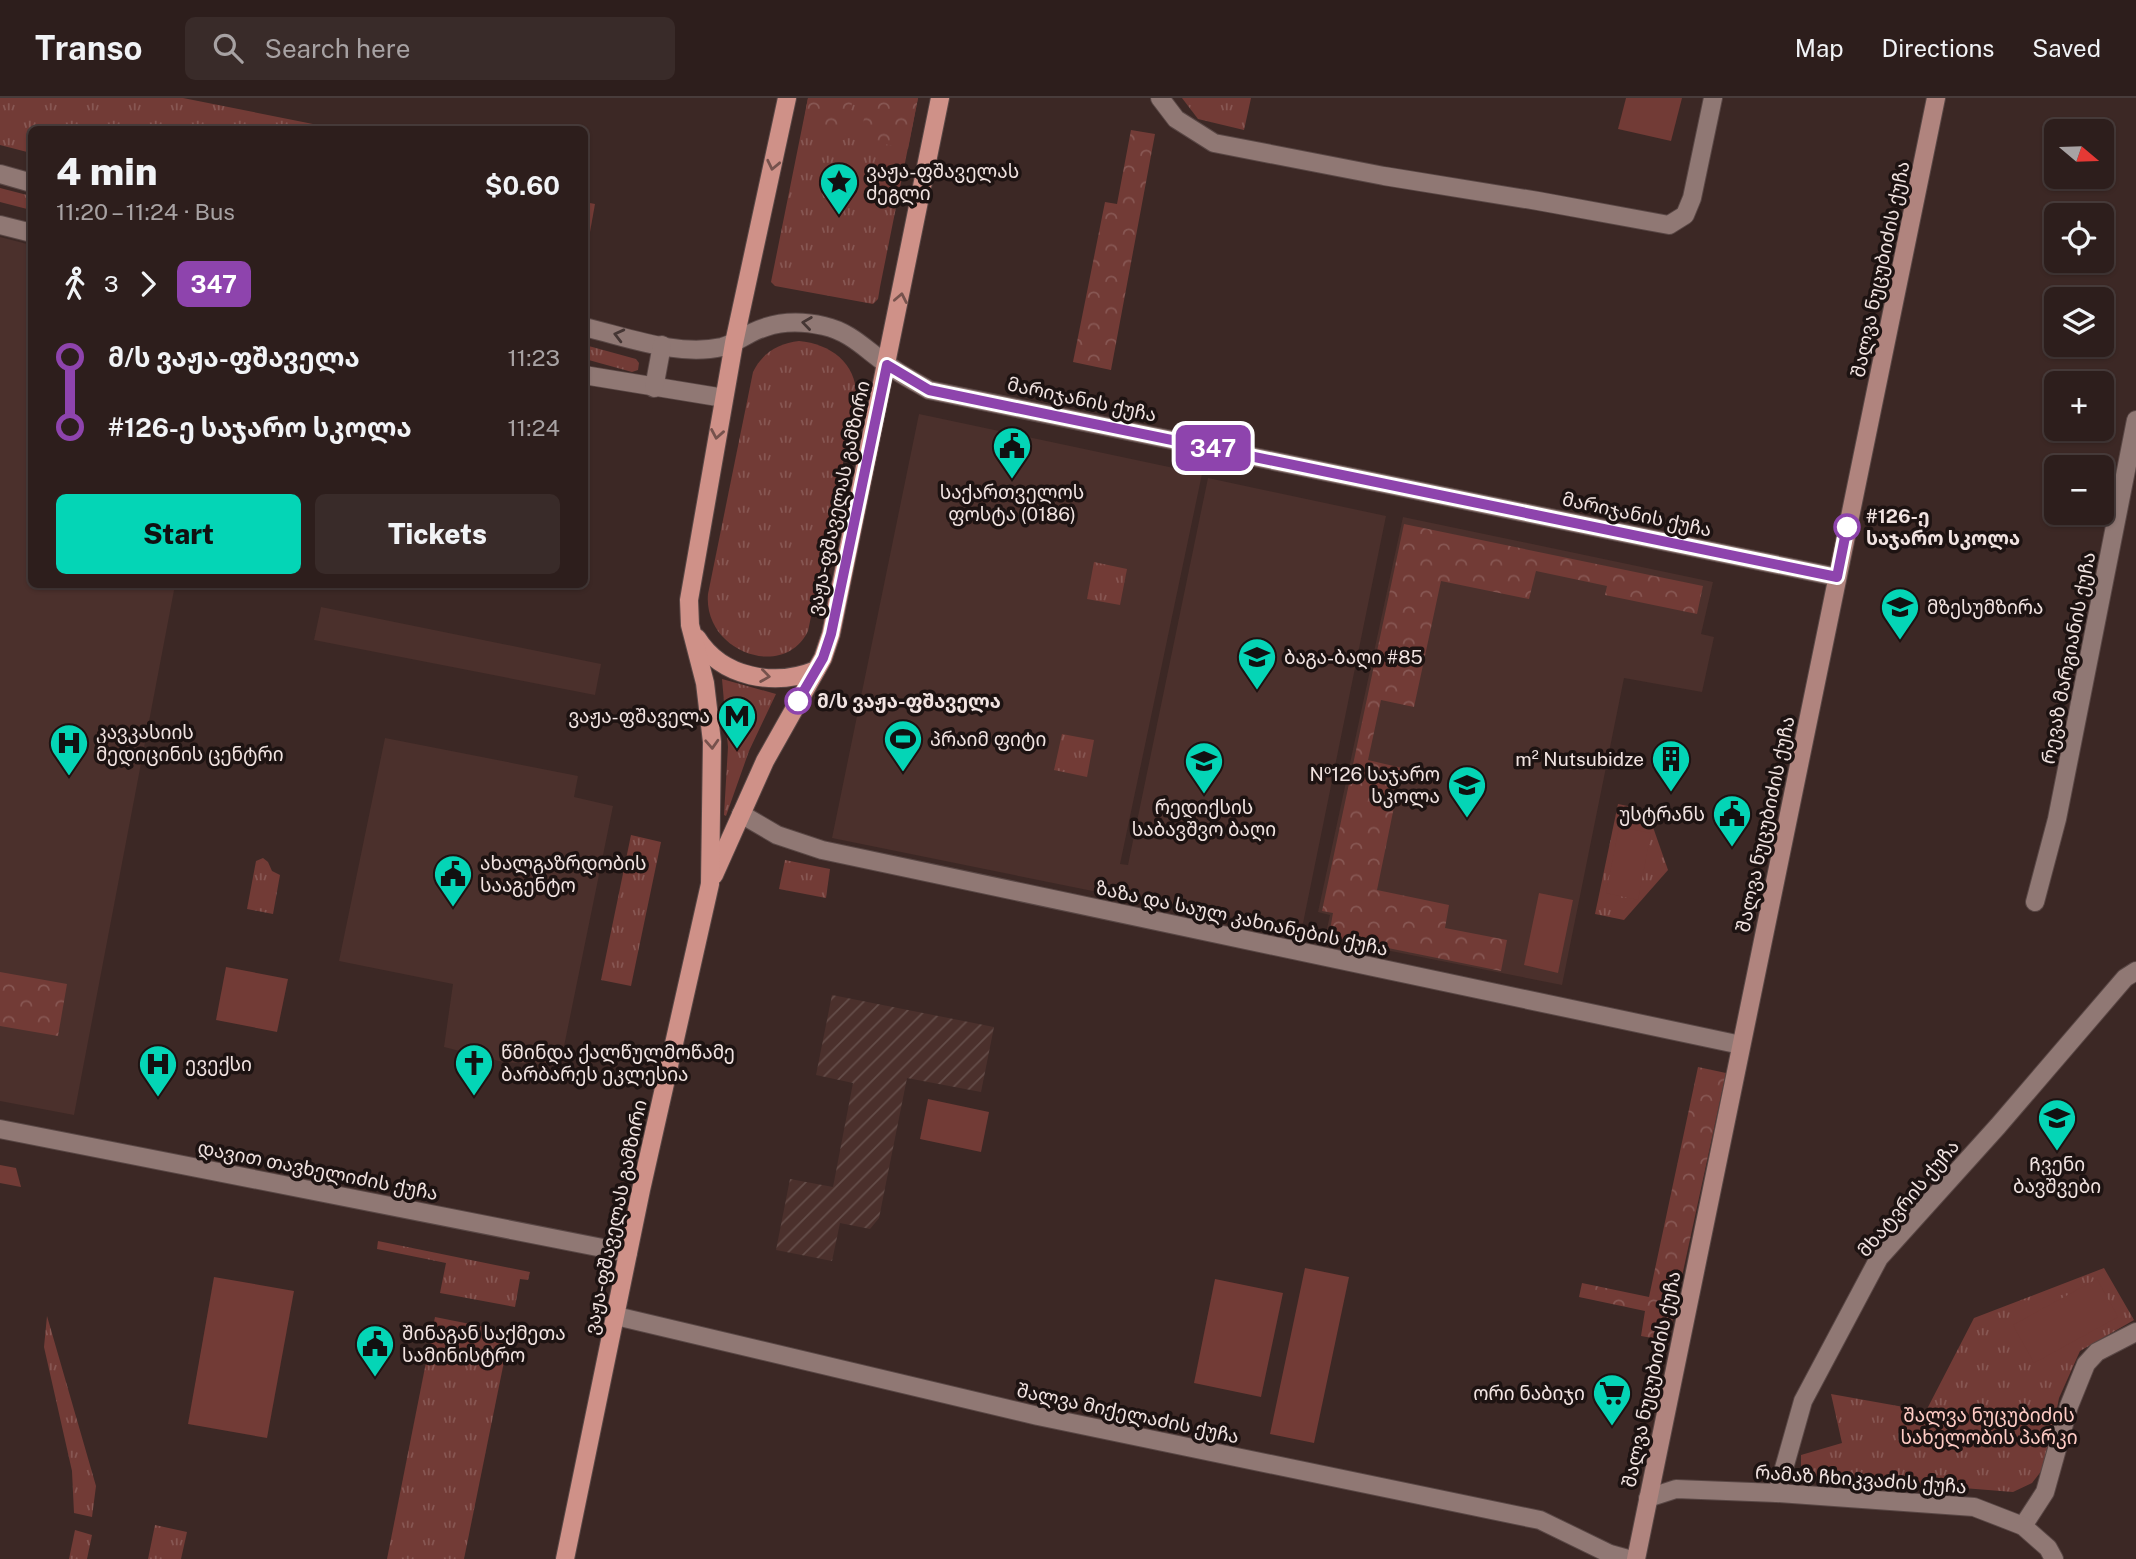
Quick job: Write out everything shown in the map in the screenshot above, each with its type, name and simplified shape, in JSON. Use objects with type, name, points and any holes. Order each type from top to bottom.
[{"type":"main road","name":"ვაჟა-ფშაველას გამზირი","points":[[710,884],[712,742],[705,683],[691,629],[689,600],[734,343],[788,98]]},
{"type":"main road","name":"ვაჟა-ფშაველას გამზირი","points":[[565,1559],[628,1252],[710,884],[774,742],[816,670],[827,646],[836,615],[940,98]]},
{"type":"main road","name":"შალვა ნუცუბიძის ქუჩა","points":[[1636,1559],[1936,98]]},
{"type":"main road","points":[[691,629],[713,659],[732,670],[784,679],[816,670]]},
{"type":"street","points":[[1160,98],[1176,119],[1214,143],[1384,176],[1669,225],[1685,215],[1692,198],[1713,98]]},
{"type":"street","points":[[0,174],[28,182]]},
{"type":"street","points":[[0,225],[28,232]]},
{"type":"street","name":"მარიჯანის ქუჩა","points":[[588,328],[662,345],[698,349],[721,347],[767,326],[797,321],[841,332],[866,347],[887,365],[929,390],[1837,577]]},
{"type":"street","points":[[654,387],[662,345]]},
{"type":"street","points":[[588,376],[724,398]]},
{"type":"street","name":"რევაზ მარგიანის ქუჩა","points":[[2035,902],[2057,819],[2136,420]]},
{"type":"street","name":"ზაზა და საულ კახიანების ქუჩა","points":[[741,814],[777,835],[822,850],[1741,1045]]},
{"type":"street","name":"მხატვრის ქუჩა","points":[[1777,1493],[1803,1401],[1879,1258],[1998,1126],[2125,978],[2136,971]]},
{"type":"street","name":"დავით თავხელიძის ქუჩა","points":[[0,1129],[628,1252]]},
{"type":"street","name":"შალვა მიქელაძის ქუჩა","points":[[616,1317],[1038,1416],[1540,1520],[1610,1554],[1628,1559]]},
{"type":"street","points":[[2023,1526],[2045,1492],[2069,1406],[2086,1364],[2097,1352],[2136,1332]]},
{"type":"street","name":"რამაზ ჩხიკვაძის ქუჩა","points":[[1648,1498],[1676,1489],[1974,1507],[2023,1526],[2048,1548],[2054,1559]]},
{"type":"shaded area","name":"კავკასიის მედიცინის ცენტრი","points":[[0,237],[28,244],[28,588],[174,588],[74,1115],[0,1101]]},
{"type":"shaded area","points":[[919,414],[1202,474],[1120,864],[1128,865],[1208,478],[1386,516],[1301,933],[1153,900],[1152,903],[832,838]]},
{"type":"shaded area","name":"№126 საჯარო სკოლა","points":[[1403,517],[1713,582],[1701,634],[1714,637],[1702,692],[1624,678],[1562,985],[1325,938],[1330,915],[1318,912]]},
{"type":"shaded area","points":[[321,607],[601,664],[595,695],[314,640]]},
{"type":"shaded area","points":[[385,738],[578,776],[574,797],[613,806],[560,1066],[503,1062],[444,1047],[453,984],[339,961]]},
{"type":"shaded area","points":[[832,995],[994,1027],[981,1092],[907,1078],[879,1218],[870,1229],[840,1223],[832,1261],[776,1250],[790,1179],[833,1187],[853,1083],[816,1075]]},
{"type":"green space","points":[[0,98],[183,98],[323,126],[28,126],[28,152],[0,145]]},
{"type":"green space","points":[[808,98],[918,98],[878,299],[873,304],[775,286],[771,282]]},
{"type":"green space","points":[[808,98],[853,98],[845,135],[803,127]]},
{"type":"green space","points":[[868,98],[918,98],[908,149],[860,139]]},
{"type":"green space","points":[[1182,98],[1251,98],[1244,130],[1198,119]]},
{"type":"green space","points":[[1626,98],[1682,98],[1671,141],[1618,129]]},
{"type":"green space","points":[[1131,130],[1155,134],[1111,370],[1073,362],[1105,202],[1117,204]]},
{"type":"green space","points":[[0,188],[28,195],[28,209],[0,202]]},
{"type":"green space","points":[[588,203],[595,204],[588,243]]},
{"type":"green space","points":[[799,341],[822,347],[841,359],[853,377],[856,401],[808,631],[797,646],[782,654],[764,657],[747,653],[731,644],[718,631],[710,614],[708,594],[753,372],[761,359],[772,350]]},
{"type":"green space","points":[[588,346],[636,359],[639,363],[638,370],[632,372],[588,360]]},
{"type":"green space","points":[[1404,524],[1703,586],[1697,614],[1605,595],[1607,586],[1536,571],[1529,599],[1441,581],[1414,707],[1381,700],[1368,760],[1402,768],[1377,890],[1449,905],[1445,928],[1507,940],[1501,971],[1329,936],[1333,913],[1322,911]]},
{"type":"green space","points":[[1094,562],[1127,569],[1120,605],[1087,599]]},
{"type":"green space","points":[[722,679],[776,694],[749,751],[726,816],[728,747]]},
{"type":"green space","points":[[1062,734],[1094,740],[1087,777],[1054,770]]},
{"type":"green space","points":[[1618,804],[1647,810],[1668,870],[1624,920],[1595,914]]},
{"type":"green space","points":[[1619,827],[1651,833],[1638,900],[1606,893]]},
{"type":"green space","points":[[631,835],[661,842],[631,986],[601,980]]},
{"type":"green space","points":[[263,858],[272,871],[280,875],[273,914],[247,909],[256,861]]},
{"type":"green space","points":[[785,860],[830,869],[826,898],[779,889]]},
{"type":"green space","points":[[1539,893],[1573,900],[1558,973],[1524,965]]},
{"type":"green space","points":[[226,967],[288,979],[277,1032],[216,1020]]},
{"type":"green space","points":[[0,972],[67,984],[58,1036],[0,1026]]},
{"type":"green space","points":[[1698,1067],[1726,1073],[1668,1341],[1641,1336],[1645,1311],[1579,1297],[1582,1283],[1649,1297]]},
{"type":"green space","points":[[928,1099],[989,1112],[981,1152],[920,1139]]},
{"type":"green space","points":[[0,1165],[16,1168],[21,1187],[0,1183]]},
{"type":"green space","points":[[378,1241],[530,1272],[528,1280],[520,1279],[515,1307],[440,1293],[446,1263],[377,1249]]},
{"type":"green space","points":[[1305,1268],[1349,1277],[1314,1443],[1270,1434]]},
{"type":"green space","name":"შალვა ნუცუბიძის სახელობის პარკი","points":[[2104,1268],[2134,1320],[2080,1351],[2059,1398],[2046,1465],[2032,1483],[2013,1492],[1801,1475],[1801,1455],[1842,1443],[1831,1394],[1926,1411],[1974,1318]]},
{"type":"green space","points":[[214,1277],[294,1291],[267,1438],[188,1424]]},
{"type":"green space","points":[[1215,1279],[1283,1293],[1261,1397],[1194,1383]]},
{"type":"green space","points":[[2097,1279],[2118,1317],[2034,1363],[2013,1325]]},
{"type":"green space","points":[[47,1316],[96,1486],[92,1517],[74,1513],[72,1471],[44,1347]]},
{"type":"green space","points":[[435,1317],[510,1332],[464,1559],[387,1559]]},
{"type":"green space","points":[[155,1525],[187,1532],[181,1559],[148,1559]]},
{"type":"green space","points":[[75,1530],[92,1535],[87,1559],[69,1559]]},
{"type":"bus line","name":"347","points":[[798,701],[823,658],[831,634],[887,365],[929,390],[1837,577],[1847,527]]},
{"type":"place","name":"ვაჟა-ფშაველას ძეგლი","points":[[839,216]]},
{"type":"place","name":"საქართველოს ფოსტა (0186)","points":[[1012,480]]},
{"type":"place","name":"#126-ე საჯარო სკოლა","points":[[1847,527]]},
{"type":"place","name":"მზესუმზირა","points":[[1900,641]]},
{"type":"place","name":"ბაგა-ბაღი #85","points":[[1257,691]]},
{"type":"place","name":"მ/ს ვაჟა-ფშაველა","points":[[798,701]]},
{"type":"place","name":"ვაჟა-ფშაველა","points":[[737,750]]},
{"type":"place","name":"პრაიმ ფიტი","points":[[903,773]]},
{"type":"place","name":"კავკასიის მედიცინის ცენტრი","points":[[69,777]]},
{"type":"place","name":"m² Nutsubidze","points":[[1671,793]]},
{"type":"place","name":"რედიქსის საბავშვო ბაღი","points":[[1204,795]]},
{"type":"place","name":"№126 საჯარო სკოლა","points":[[1467,819]]},
{"type":"place","name":"უსტრანს","points":[[1732,848]]},
{"type":"place","name":"ახალგაზრდობის სააგენტო","points":[[453,908]]},
{"type":"place","name":"წმინდა ქალწულმოწამე ბარბარეს ეკლესია","points":[[474,1097]]},
{"type":"place","name":"ევექსი","points":[[158,1098]]},
{"type":"place","name":"Ჩვენი ბავშვები","points":[[2057,1152]]},
{"type":"place","name":"შინაგან საქმეთა სამინისტრო","points":[[375,1378]]},
{"type":"place","name":"ორი ნაბიჯი","points":[[1612,1427]]}]
